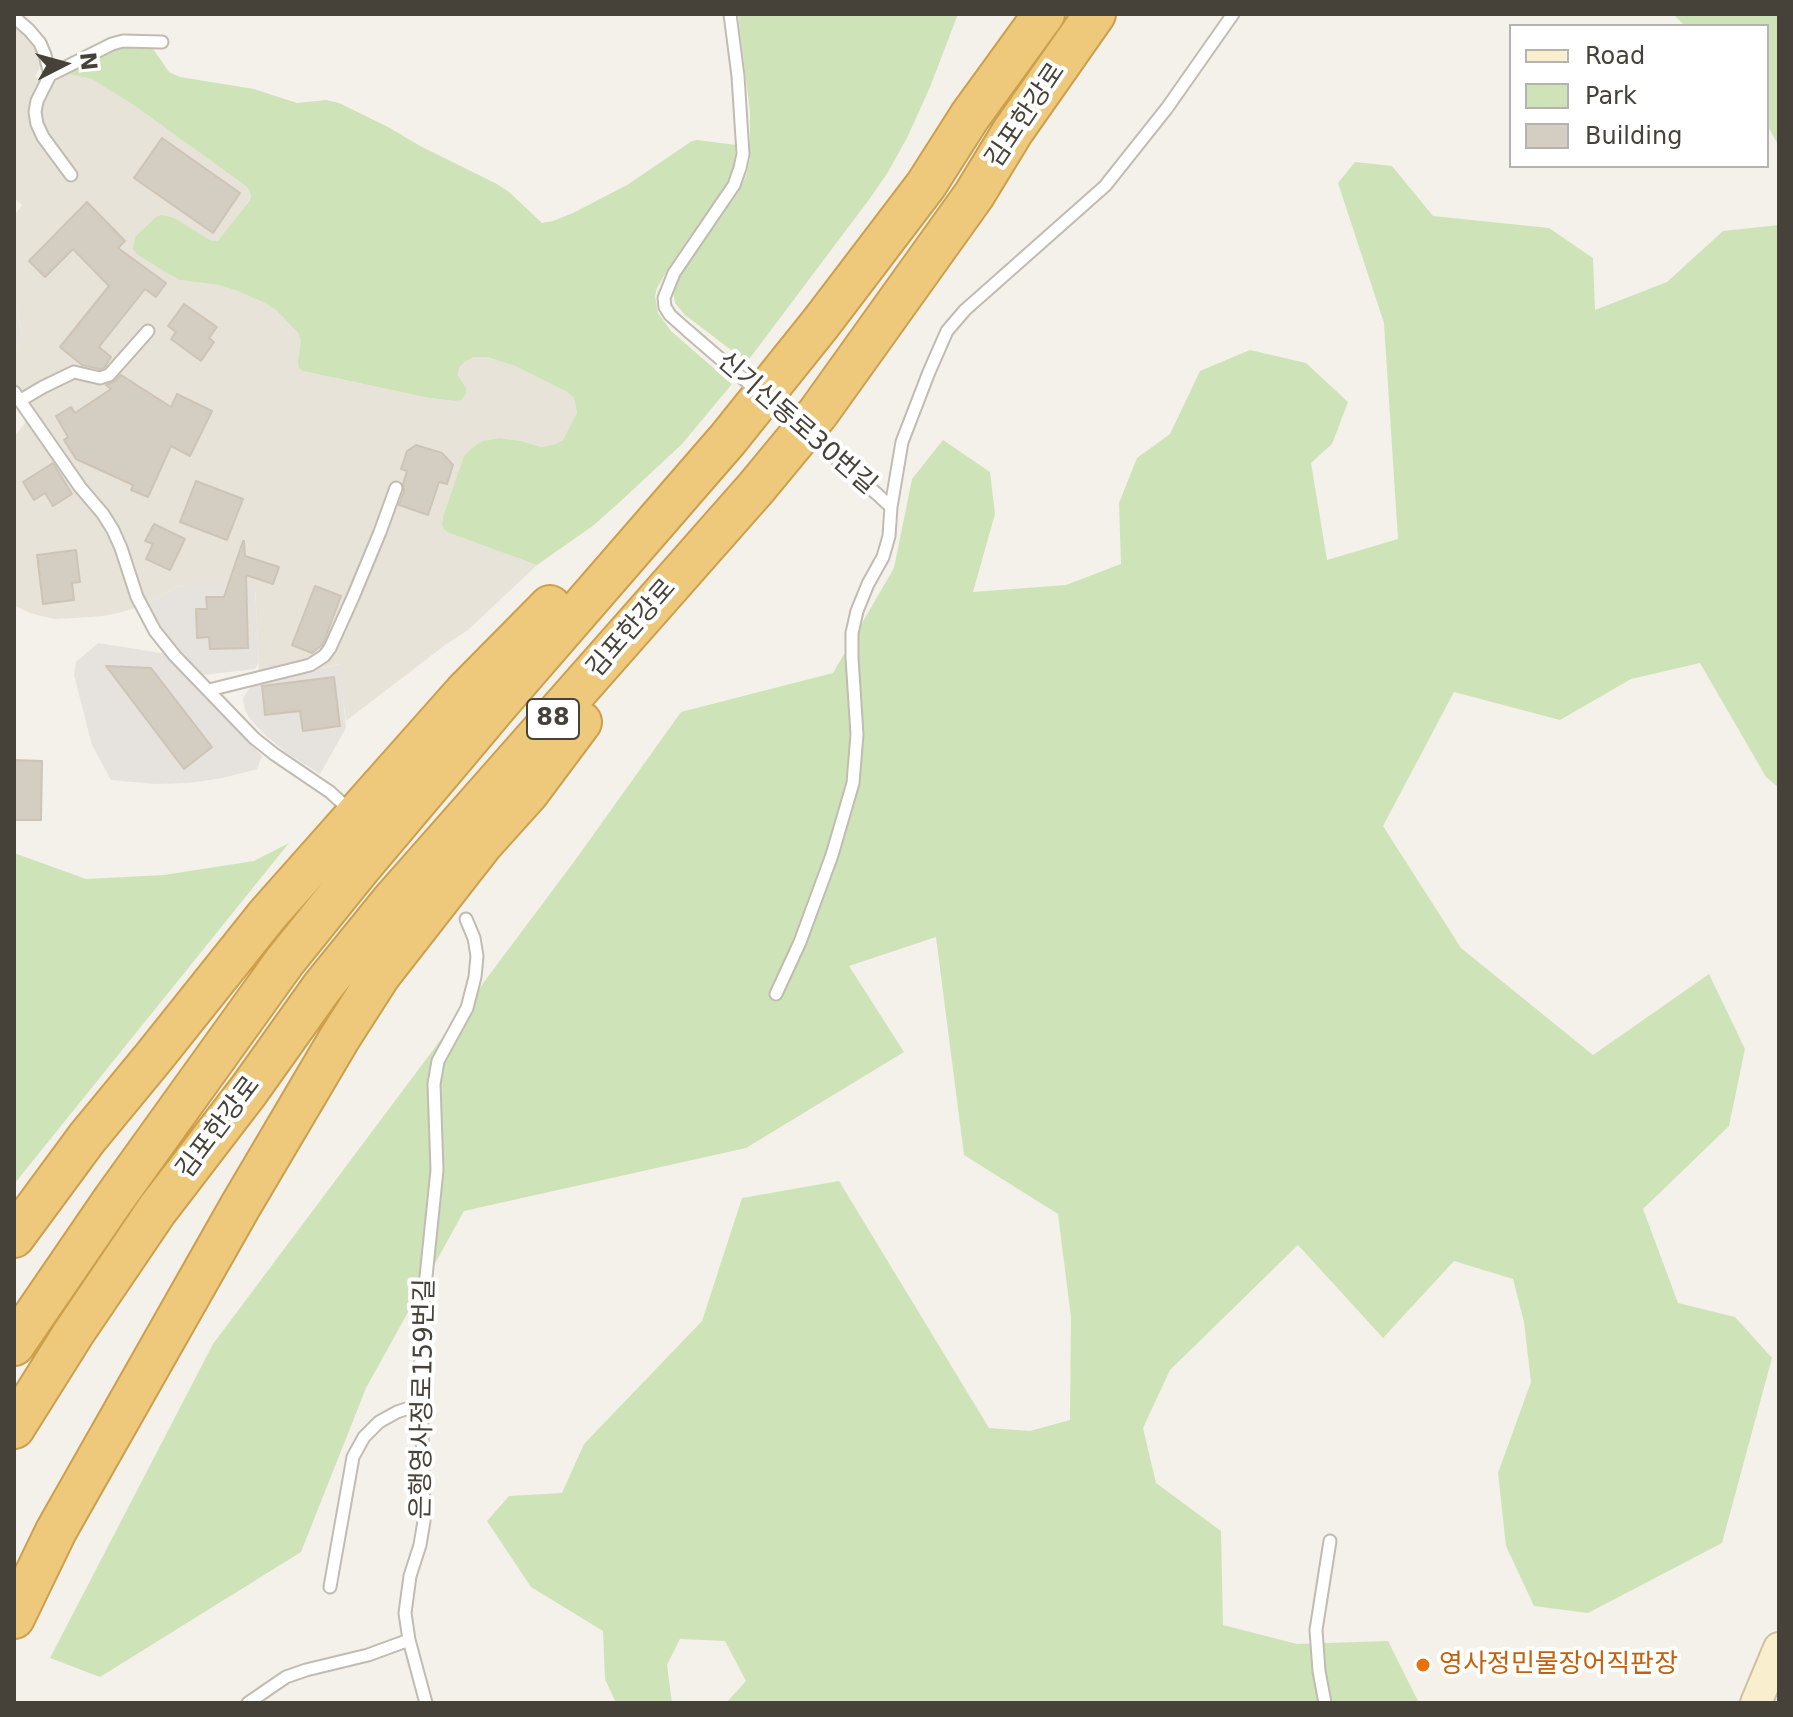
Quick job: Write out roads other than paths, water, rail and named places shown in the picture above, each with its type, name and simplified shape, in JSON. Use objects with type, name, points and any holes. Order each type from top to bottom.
[{"type":"highway","name":"김포한강로","points":[[14,1345],[97,1222],[285,961],[499,703],[728,439],[821,323],[926,185],[970,116],[1044,14]]},
{"type":"highway","name":"김포한강로","points":[[14,1428],[157,1210],[249,1090],[323,986],[391,902],[647,613],[818,413],[974,195],[1013,131],[1095,14]]},
{"type":"highway","points":[[14,1237],[87,1138],[335,836],[465,692],[577,578],[728,439]]},
{"type":"highway","points":[[14,1618],[56,1531],[339,1039],[380,975],[483,843],[528,793],[574,734],[647,613]]},
{"type":"main road","points":[[1756,1703],[1779,1648]]},
{"type":"lane","name":"신기신동로30번길","points":[[730,14],[738,76],[743,154],[740,168],[734,185],[674,273],[667,286],[665,307],[688,331],[891,507],[889,536],[883,557],[868,584],[852,633],[857,734],[853,783],[832,855],[800,942],[776,994]]},
{"type":"lane","points":[[891,507],[902,442],[947,331],[965,310],[1105,186],[1167,108],[1233,14]]},
{"type":"lane","points":[[14,17],[40,43],[50,75]]},
{"type":"lane","points":[[71,175],[37,124],[37,101],[50,75],[112,44],[123,41],[162,42]]},
{"type":"lane","points":[[148,331],[109,375],[100,378],[79,372],[69,374],[18,396],[113,530],[137,597],[155,631],[254,738],[342,803]]},
{"type":"lane","points":[[209,690],[310,665],[324,656],[364,573],[396,488]]},
{"type":"lane","name":"은행영사정로159번길","points":[[426,1703],[405,1613],[406,1595],[424,1521],[420,1335],[437,1170],[434,1084],[438,1061],[467,1008],[475,977],[477,956],[466,919]]},
{"type":"lane","points":[[330,1587],[353,1457],[364,1437],[379,1422],[421,1404]]},
{"type":"lane","points":[[1325,1703],[1316,1630],[1330,1541]]},
{"type":"lane","points":[[248,1703],[286,1677],[368,1655],[409,1640]]},
{"type":"place","name":"영사정민물장어직판장","points":[[1423,1665]]}]
